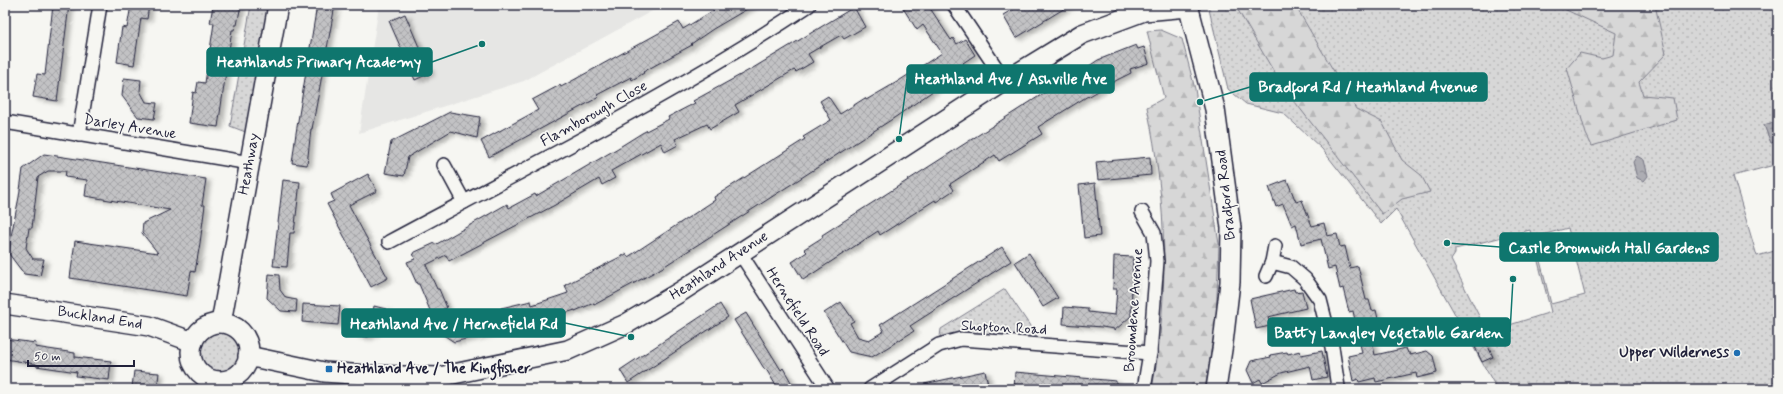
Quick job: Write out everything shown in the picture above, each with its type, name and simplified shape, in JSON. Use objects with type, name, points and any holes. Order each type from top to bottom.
[{"type":"street","points":[[79,135],[100,5]]},
{"type":"street","name":"Heathway","points":[[221,323],[278,5]]},
{"type":"street","name":"Flamborough Close","points":[[390,242],[647,103],[809,5]]},
{"type":"street","points":[[954,5],[1006,81]]},
{"type":"street","name":"Heathland Avenue","points":[[248,356],[324,372],[352,375],[439,377],[568,350],[626,324],[680,292],[1006,81],[1082,34],[1148,8],[1188,6]]},
{"type":"street","name":"Bradford Road","points":[[1188,6],[1215,109],[1232,228],[1230,282],[1216,389]]},
{"type":"street","name":"Darley Avenue","points":[[5,122],[250,163]]},
{"type":"street","points":[[444,165],[464,202]]},
{"type":"street","name":"Broomdene Avenue","points":[[1142,212],[1154,233],[1157,261],[1150,353],[1144,389]]},
{"type":"street","points":[[1266,276],[1272,262],[1274,246]]},
{"type":"street","name":"Hernefield Road","points":[[740,253],[828,389]]},
{"type":"street","points":[[1272,262],[1291,267],[1305,279],[1320,300],[1332,347],[1338,387],[1340,389]]},
{"type":"street","name":"Buckland End","points":[[5,304],[149,326],[193,342]]},
{"type":"street","points":[[221,323],[233,326],[242,334],[248,344],[248,356],[245,367],[237,375],[216,385],[195,367],[191,355],[193,342],[197,334],[212,324],[221,323]]},
{"type":"street","name":"Shopton Road","points":[[870,389],[938,345],[961,339],[1150,353]]},
{"type":"shaded area","points":[[379,5],[663,5],[524,81],[359,133]]},
{"type":"green space","points":[[251,5],[270,5],[248,133],[230,126]]},
{"type":"green space","points":[[1208,5],[1778,5],[1778,121],[1764,125],[1771,143],[1778,141],[1778,164],[1733,176],[1757,256],[1778,250],[1778,389],[1497,389],[1396,209],[1381,224],[1322,149],[1283,113],[1246,104],[1228,89]],"holes":[[[1568,228],[1585,295],[1551,304],[1534,237]],[[1530,230],[1551,312],[1487,332],[1451,260],[1455,254],[1455,249]]]},
{"type":"green space","points":[[1235,5],[1295,5],[1356,109],[1382,122],[1402,160],[1421,175],[1430,192],[1402,199],[1382,214],[1281,84]]},
{"type":"green space","points":[[1561,5],[1655,5],[1666,54],[1639,82],[1643,95],[1673,98],[1677,120],[1592,146],[1586,134],[1567,68],[1580,53],[1602,58],[1613,55],[1616,33],[1564,9]]},
{"type":"green space","points":[[1161,30],[1182,39],[1195,89],[1219,244],[1216,322],[1205,389],[1152,389],[1162,318],[1164,248],[1159,178],[1147,107],[1164,98],[1147,31]]},
{"type":"green space","points":[[1005,289],[1043,345],[939,345],[941,329]]},
{"type":"green space","points":[[216,333],[224,333],[234,338],[238,345],[238,359],[234,366],[224,371],[216,371],[206,366],[204,363],[201,356],[201,348],[206,338],[209,336]]},
{"type":"water","points":[[1778,121],[1778,141],[1771,143],[1764,125]]},
{"type":"water","points":[[1637,156],[1644,160],[1648,176],[1644,181],[1637,178],[1633,162]]},
{"type":"building","points":[[53,5],[69,5],[57,101],[33,97],[37,74],[45,75]]},
{"type":"building","points":[[131,5],[149,5],[147,19],[141,18],[134,65],[117,62],[122,27],[127,28]]},
{"type":"building","points":[[213,5],[241,5],[237,25],[235,25],[234,30],[232,30],[218,127],[189,123],[193,92],[196,93],[198,82],[205,83],[214,23],[210,23]]},
{"type":"building","points":[[317,5],[335,5],[311,129],[307,165],[292,163]]},
{"type":"building","points":[[712,5],[754,5],[713,29],[691,44],[692,45],[643,72],[644,73],[632,80],[631,77],[597,95],[599,97],[489,157],[481,141],[538,110],[532,100],[560,85],[561,87],[679,22],[683,29],[714,10]]},
{"type":"building","points":[[901,5],[928,5],[951,40],[953,38],[957,44],[965,39],[975,55],[963,63],[966,68],[894,118],[660,269],[594,305],[594,303],[575,311],[536,322],[536,325],[506,333],[505,329],[454,342],[439,332],[419,284],[417,284],[407,262],[415,259],[413,253],[435,243],[435,245],[507,204],[509,208],[535,194],[536,196],[642,133],[669,119],[668,117],[695,103],[693,101],[753,68],[854,7],[865,27],[844,39],[841,35],[808,54],[813,62],[796,72],[794,70],[735,105],[739,112],[710,129],[707,124],[675,139],[678,145],[665,152],[661,143],[611,171],[615,178],[602,185],[599,179],[555,205],[449,261],[446,255],[426,265],[447,308],[442,310],[447,324],[455,328],[471,326],[469,319],[501,310],[501,308],[531,301],[532,305],[568,293],[565,285],[626,254],[628,257],[715,200],[714,197],[805,139],[803,137],[831,120],[820,101],[828,96],[840,114],[865,98],[866,100],[897,82],[942,53],[923,25],[917,30]]},
{"type":"building","points":[[1020,5],[1070,5],[1016,38],[1003,15]]},
{"type":"building","points":[[405,14],[430,73],[415,80],[389,21]]},
{"type":"building","points":[[1136,45],[1138,49],[1144,47],[1149,63],[1130,69],[1131,73],[1088,96],[1038,127],[1042,134],[999,161],[995,155],[950,184],[954,190],[936,202],[935,200],[880,235],[878,231],[803,280],[792,262],[807,252],[804,249],[823,237],[822,235],[1066,79],[1067,81],[1098,60]]},
{"type":"building","points":[[124,78],[141,80],[140,91],[146,102],[157,103],[154,119],[138,117],[122,96]]},
{"type":"building","points":[[450,112],[480,117],[477,138],[451,131],[408,157],[404,176],[385,173],[391,142]]},
{"type":"building","points":[[44,154],[206,179],[202,205],[205,205],[200,243],[195,272],[191,271],[187,296],[70,278],[75,241],[158,253],[142,233],[143,223],[170,210],[85,196],[87,180],[65,177],[66,171],[48,171],[38,177],[32,228],[29,228],[26,248],[33,259],[44,259],[40,276],[24,274],[9,254],[11,236],[23,169]]},
{"type":"building","points":[[1150,157],[1151,175],[1098,180],[1096,162]]},
{"type":"building","points":[[368,174],[377,191],[349,205],[388,278],[371,287],[327,204],[334,201],[331,194]]},
{"type":"building","points":[[283,180],[300,182],[294,233],[290,233],[287,267],[273,266]]},
{"type":"building","points":[[1287,180],[1296,202],[1302,200],[1312,226],[1324,223],[1327,236],[1337,234],[1340,247],[1345,246],[1350,268],[1358,266],[1366,300],[1369,300],[1372,311],[1376,310],[1380,328],[1370,331],[1375,355],[1406,348],[1410,355],[1427,351],[1433,356],[1437,373],[1417,378],[1416,373],[1376,382],[1375,378],[1359,382],[1358,379],[1353,381],[1348,356],[1362,353],[1353,311],[1349,312],[1343,288],[1340,289],[1335,267],[1328,269],[1321,239],[1301,244],[1296,224],[1292,226],[1283,204],[1276,207],[1269,187]]},
{"type":"building","points":[[1095,183],[1100,236],[1084,238],[1079,185]]},
{"type":"building","points":[[1002,247],[1011,261],[910,326],[914,331],[872,357],[849,352],[824,313],[841,302],[854,321],[850,323],[858,337],[869,340],[884,331],[880,325]]},
{"type":"building","points":[[1029,253],[1058,298],[1043,307],[1015,262]]},
{"type":"building","points":[[1114,256],[1133,257],[1131,316],[1114,331],[1114,329],[1102,327],[1063,324],[1064,307],[1088,309],[1088,312],[1115,315],[1117,289],[1113,289]]},
{"type":"building","points":[[269,274],[279,275],[280,290],[286,298],[297,300],[296,312],[281,311],[267,298]]},
{"type":"building","points":[[1294,289],[1295,292],[1302,291],[1306,308],[1268,317],[1270,326],[1256,329],[1250,299]]},
{"type":"building","points":[[303,304],[340,306],[338,325],[302,322]]},
{"type":"building","points":[[720,304],[728,317],[628,383],[620,370]]},
{"type":"building","points":[[374,306],[386,309],[385,323],[368,337],[355,335],[356,322],[364,323],[372,317]]},
{"type":"building","points":[[746,313],[781,370],[783,368],[795,389],[778,389],[766,369],[765,370],[734,320]]},
{"type":"building","points":[[5,339],[36,343],[35,347],[75,353],[75,357],[111,361],[109,380],[76,376],[77,372],[36,366],[36,364],[5,359]]},
{"type":"building","points":[[1486,342],[1493,357],[1482,362],[1475,347]]},
{"type":"building","points":[[1300,351],[1301,355],[1322,351],[1327,377],[1313,380],[1310,366],[1281,373],[1262,383],[1260,379],[1253,383],[1247,370],[1251,361],[1271,357],[1270,355],[1287,352],[1288,354]]},
{"type":"building","points":[[134,371],[159,373],[157,389],[132,387]]},
{"type":"building","points":[[985,371],[989,389],[925,389],[924,384]]},
{"type":"building","points":[[1015,372],[1116,381],[1116,389],[1014,389]]},
{"type":"place","name":"Heathlands Primary Academy","points":[[482,44]]},
{"type":"place","name":"Bradford Rd / Heathland Avenue","points":[[1200,102]]},
{"type":"place","name":"Heathland Ave / Ashville Ave","points":[[899,139]]},
{"type":"place","name":"Castle Bromwich Hall Gardens","points":[[1447,243]]},
{"type":"place","name":"Batty Langley Vegetable Garden","points":[[1513,279]]},
{"type":"place","name":"Heathland Ave / Hernefield Rd","points":[[631,337]]},
{"type":"place","name":"Upper Wilderness","points":[[1737,353]]},
{"type":"place","name":"Heathland Ave / The Kingfisher","points":[[329,369]]}]
